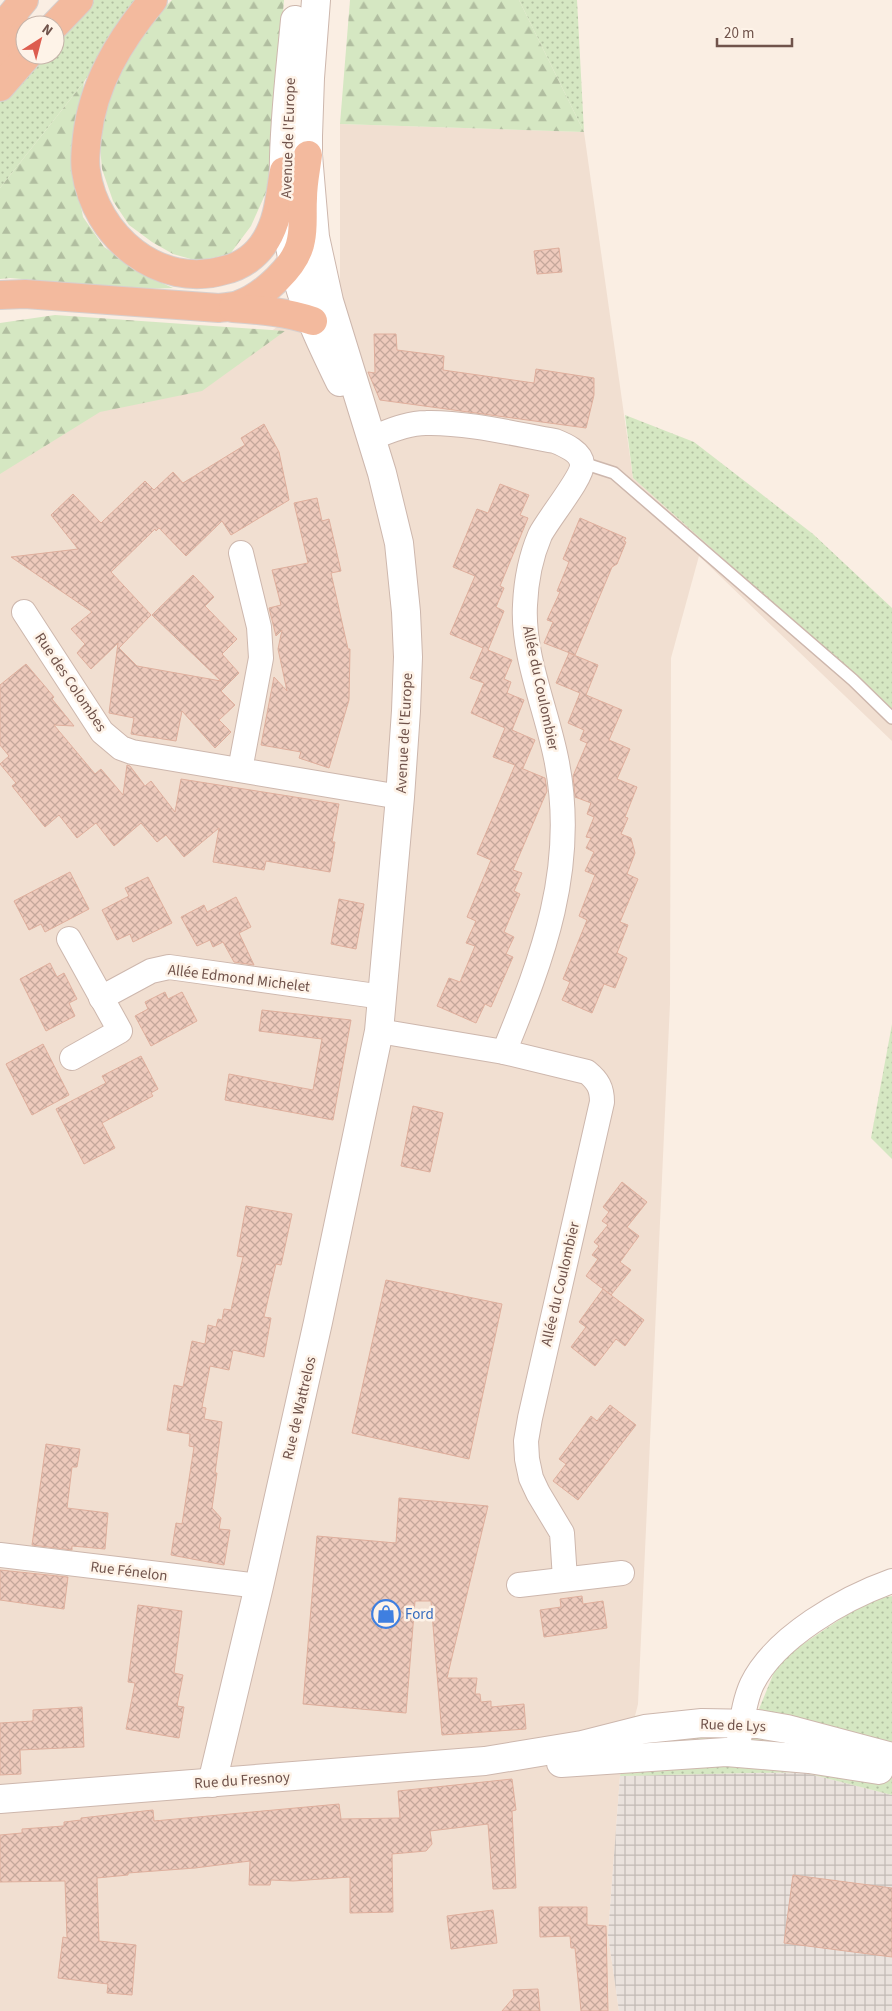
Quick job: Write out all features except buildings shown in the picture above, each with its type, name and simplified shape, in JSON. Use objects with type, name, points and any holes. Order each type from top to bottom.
[{"type":"highway","points":[[0,29],[24,0]]},
{"type":"highway","points":[[41,15],[55,0]]},
{"type":"highway","points":[[65,15],[79,0]]},
{"type":"highway","points":[[153,0],[120,43],[104,72],[95,95],[89,120],[86,170],[90,191],[98,210],[109,227],[124,244],[158,268],[177,273],[198,274],[216,273],[232,268],[257,252],[266,240],[278,210],[284,170]]},
{"type":"highway","points":[[0,60],[15,43]]},
{"type":"highway","points":[[0,87],[19,65]]},
{"type":"highway","points":[[219,308],[237,306],[263,292],[286,270],[293,259],[301,243],[303,189],[308,156]]},
{"type":"highway","points":[[0,295],[25,294],[270,310],[313,321]]},
{"type":"street","name":"Avenue de l'Europe","points":[[297,0],[284,145],[287,225],[298,280],[313,321],[340,382],[371,438]]},
{"type":"street","name":"Avenue de l'Europe","points":[[316,0],[310,78],[308,156],[315,237],[323,278],[395,522],[405,593],[408,657],[400,797],[379,1031]]},
{"type":"street","points":[[371,438],[405,426],[425,423],[458,425],[555,441],[566,445],[577,453],[582,463]]},
{"type":"street","name":"Allée du Coulombier","points":[[504,1052],[549,932],[559,883],[563,842],[564,814],[557,762],[528,642],[525,606],[529,569],[540,535],[559,504],[577,480],[581,472],[582,463]]},
{"type":"street","points":[[240,770],[261,658],[259,627],[241,553]]},
{"type":"street","name":"Rue des Colombes","points":[[24,612],[102,732],[121,748],[132,752],[400,797]]},
{"type":"street","points":[[68,939],[120,1031],[72,1058]]},
{"type":"street","name":"Allée Edmond Michelet","points":[[102,998],[151,971],[169,967],[383,996]]},
{"type":"street","name":"Allée du Coulombier","points":[[379,1031],[504,1052],[587,1072],[594,1078],[602,1092],[602,1102],[526,1441],[527,1460],[531,1478],[562,1533],[565,1579]]},
{"type":"street","name":"Rue de Wattrelos","points":[[212,1783],[259,1586],[320,1312],[379,1031]]},
{"type":"street","name":"Rue Fénelon","points":[[0,1555],[259,1586]]},
{"type":"street","points":[[519,1585],[622,1573]]},
{"type":"street","points":[[737,1752],[751,1686],[760,1670],[772,1656],[820,1616],[852,1598],[892,1581]]},
{"type":"street","name":"Rue de Lys","points":[[572,1755],[645,1730],[702,1723],[742,1723],[787,1729],[892,1757]]},
{"type":"street","name":"Rue de Lys","points":[[572,1755],[737,1752],[809,1758],[892,1772]]},
{"type":"street","name":"Rue du Fresnoy","points":[[0,1799],[572,1755]]},
{"type":"lane","points":[[582,463],[614,473],[853,680],[892,718]]},
{"type":"shaded area","points":[[340,124],[584,132],[633,478],[892,710],[892,741],[699,556],[671,658],[670,1003],[638,1704],[620,1776],[608,1935],[619,2011],[0,2011],[0,437],[257,341],[340,283]]},
{"type":"shaded area","points":[[802,1772],[892,1795],[892,2011],[619,2011],[608,1935],[620,1776]]},
{"type":"green space","points":[[94,0],[137,0],[128,11],[84,82],[0,188],[0,101],[33,65],[65,65],[65,30]]},
{"type":"green space","points":[[172,0],[284,0],[268,188],[251,226],[230,254],[198,261],[173,254],[152,242],[129,225],[113,201],[102,169],[99,135],[115,81],[135,45],[161,11]]},
{"type":"green space","points":[[350,0],[519,0],[584,132],[340,124]]},
{"type":"green space","points":[[519,0],[577,0],[584,132]]},
{"type":"green space","points":[[84,82],[73,164],[83,217],[104,247],[153,279],[173,288],[139,289],[10,278],[0,279],[0,188]]},
{"type":"green space","points":[[55,315],[285,331],[202,391],[100,412],[0,474],[0,323]]},
{"type":"green space","points":[[625,415],[694,442],[813,534],[892,608],[892,710],[633,478]]},
{"type":"green space","points":[[892,1024],[892,1159],[871,1138]]},
{"type":"green space","points":[[892,1596],[892,1795],[802,1772],[620,1776],[634,1716],[759,1709],[779,1660],[869,1600]]},
{"type":"place","name":"Ford","points":[[386,1614]]}]
